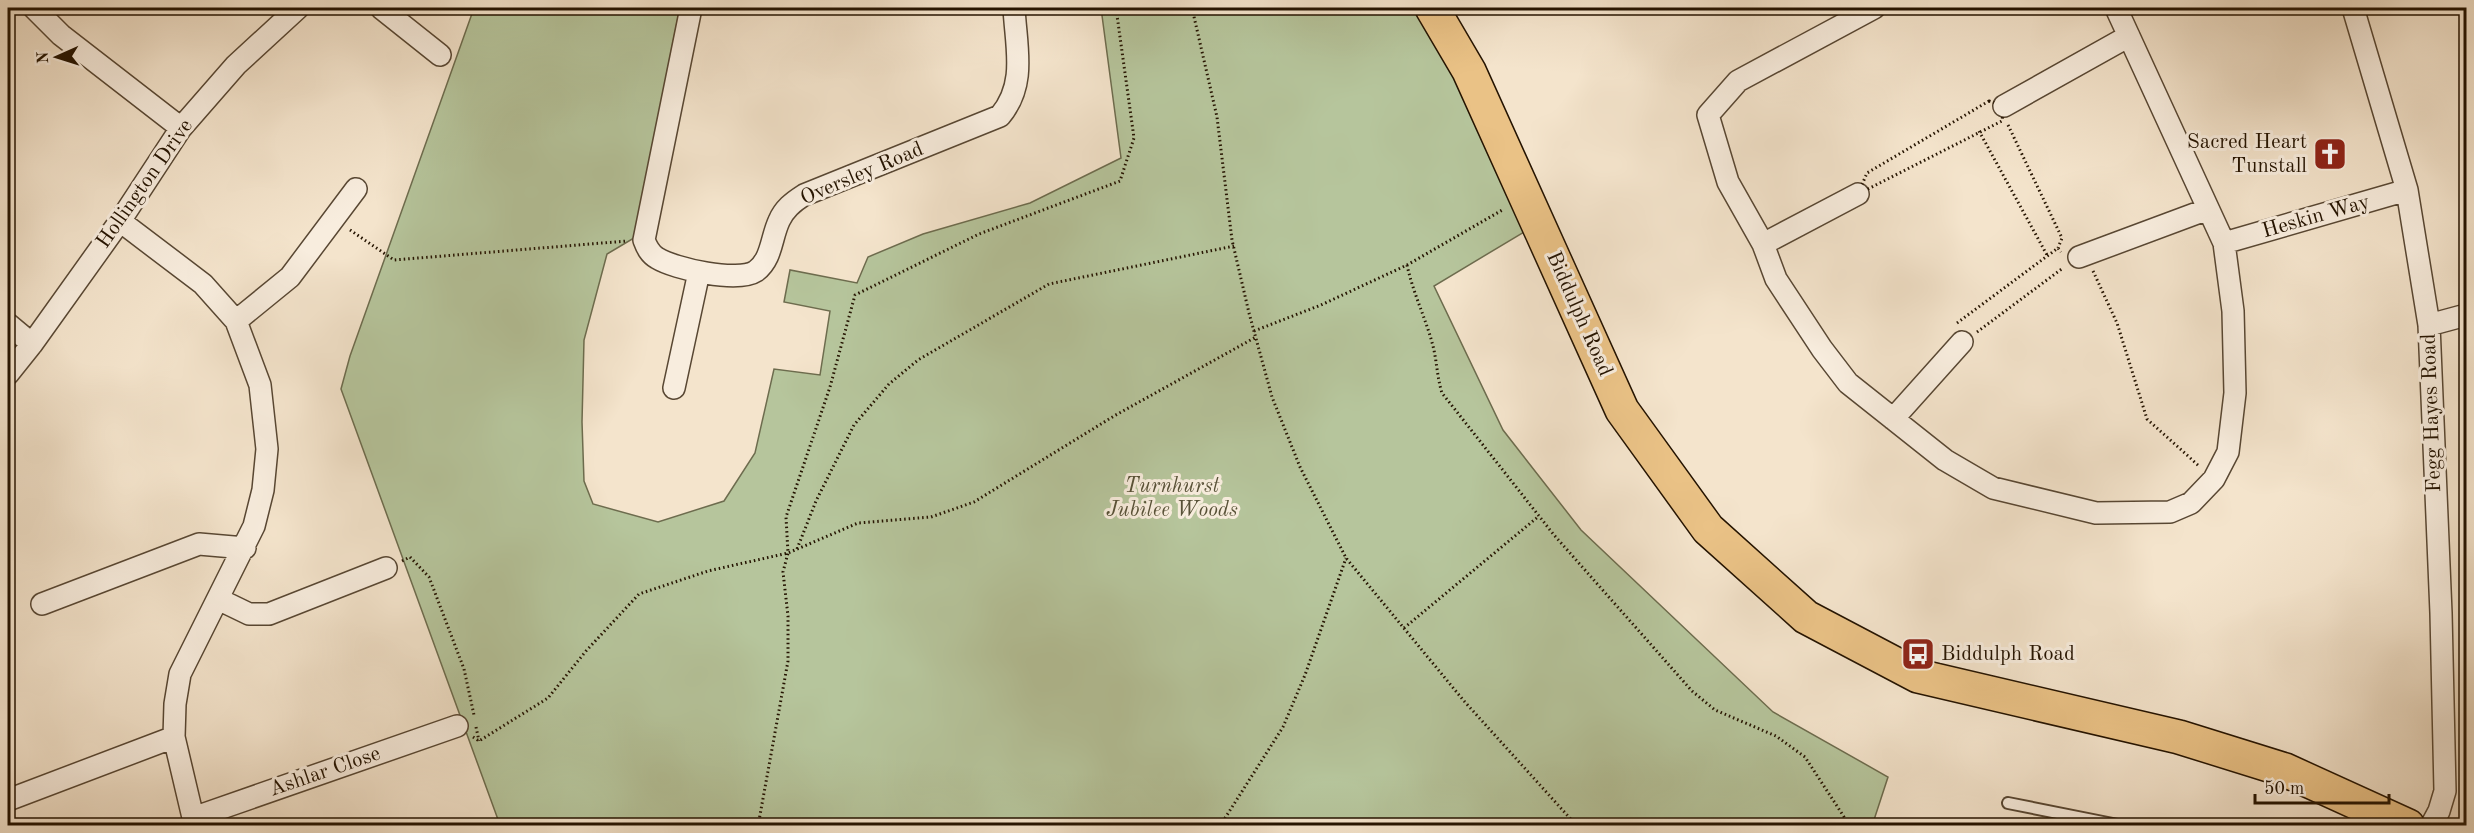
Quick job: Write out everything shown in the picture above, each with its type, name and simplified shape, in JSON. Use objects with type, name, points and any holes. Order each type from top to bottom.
[{"type":"main road","name":"Biddulph Road","points":[[1432,8],[1469,71],[1622,410],[1708,528],[1806,617],[1918,676],[2179,737],[2285,770],[2408,825]]},
{"type":"street","name":"Hollington Drive","points":[[8,374],[120,221],[181,128],[236,65],[298,8]]},
{"type":"street","points":[[381,8],[440,55]]},
{"type":"street","points":[[644,240],[691,8]]},
{"type":"street","name":"Oversley Road","points":[[644,240],[646,248],[655,257],[699,272],[741,276],[754,272],[764,263],[778,222],[789,206],[804,195],[1000,116],[1011,103],[1018,85],[1014,8]]},
{"type":"street","points":[[1874,8],[1738,81],[1708,115],[1728,182],[1762,244],[1776,279],[1822,350],[1848,383],[1945,460],[1993,488],[2096,513],[2170,512],[2191,503],[2214,479],[2229,452],[2235,393],[2233,311],[2224,243],[2115,8]]},
{"type":"street","name":"Fegg Hayes Road","points":[[2358,9],[2407,190],[2429,325],[2441,613],[2445,792],[2439,811],[2431,825]]},
{"type":"street","points":[[42,10],[61,34],[181,128]]},
{"type":"street","points":[[2003,113],[2129,36]]},
{"type":"street","points":[[236,321],[290,277],[356,189]]},
{"type":"street","name":"Heskin Way","points":[[2224,243],[2407,190]]},
{"type":"street","points":[[1762,244],[1858,194]]},
{"type":"street","points":[[2077,259],[2208,209]]},
{"type":"street","points":[[120,221],[203,284],[236,321],[260,385],[267,449],[263,490],[254,526],[180,674],[174,737],[194,822]]},
{"type":"street","points":[[674,388],[699,272]]},
{"type":"street","points":[[2429,325],[2466,315]]},
{"type":"street","points":[[8,324],[32,344]]},
{"type":"street","points":[[1893,419],[1962,342]]},
{"type":"street","points":[[42,604],[70,585],[199,544],[245,548]]},
{"type":"street","points":[[218,599],[249,614],[269,614],[350,572],[386,568]]},
{"type":"street","name":"Ashlar Close","points":[[194,822],[457,726]]},
{"type":"street","points":[[8,800],[174,737]]},
{"type":"lane","points":[[2008,803],[2123,825]]},
{"type":"path","points":[[758,825],[788,661],[788,615],[783,572],[788,553],[786,517],[830,387],[855,295],[979,234],[1120,181],[1134,138],[1116,8]]},
{"type":"path","points":[[1192,8],[1217,117],[1234,246],[1272,397],[1300,467],[1346,558],[1464,701],[1577,825]]},
{"type":"path","points":[[1858,194],[1867,173],[1989,101],[2003,113],[2012,127],[2062,238],[2058,248],[1955,324],[1962,342],[2077,259]]},
{"type":"path","points":[[1858,194],[1979,131],[2003,113]]},
{"type":"path","points":[[1979,131],[2048,255]]},
{"type":"path","points":[[1254,331],[1321,305],[1407,265],[1526,196]]},
{"type":"path","points":[[333,219],[394,260],[644,240]]},
{"type":"path","points":[[797,549],[816,501],[854,425],[889,384],[918,360],[1049,284],[1234,246]]},
{"type":"path","points":[[2058,248],[2077,259],[2117,323],[2147,419],[2214,479]]},
{"type":"path","points":[[1407,265],[1413,294],[1434,347],[1436,376],[1442,393],[1540,516],[1692,691],[1715,710],[1776,736],[1804,757],[1834,798],[1850,825]]},
{"type":"path","points":[[479,741],[548,698],[586,651],[639,594],[708,572],[788,553],[858,523],[930,517],[974,502],[1114,416],[1256,337]]},
{"type":"path","points":[[1404,628],[1540,516]]},
{"type":"path","points":[[410,557],[429,577],[464,669],[479,741]]},
{"type":"path","points":[[1220,825],[1283,726],[1305,675],[1346,558]]},
{"type":"path","points":[[457,726],[479,741]]},
{"type":"green space","name":"Turnhurst Jubilee Woods","points":[[474,8],[680,8],[634,238],[607,254],[584,340],[582,422],[584,481],[593,504],[658,522],[724,501],[755,453],[774,369],[820,375],[830,311],[784,302],[790,270],[857,283],[868,257],[923,234],[1030,203],[1121,158],[1101,8],[1432,8],[1539,223],[1434,286],[1503,430],[1581,530],[1773,712],[1888,777],[1872,826],[500,825],[341,389],[350,356]]},
{"type":"place","name":"Sacred Heart Tunstall","points":[[2330,154]]},
{"type":"place","name":"Biddulph Road","points":[[1918,654]]}]
